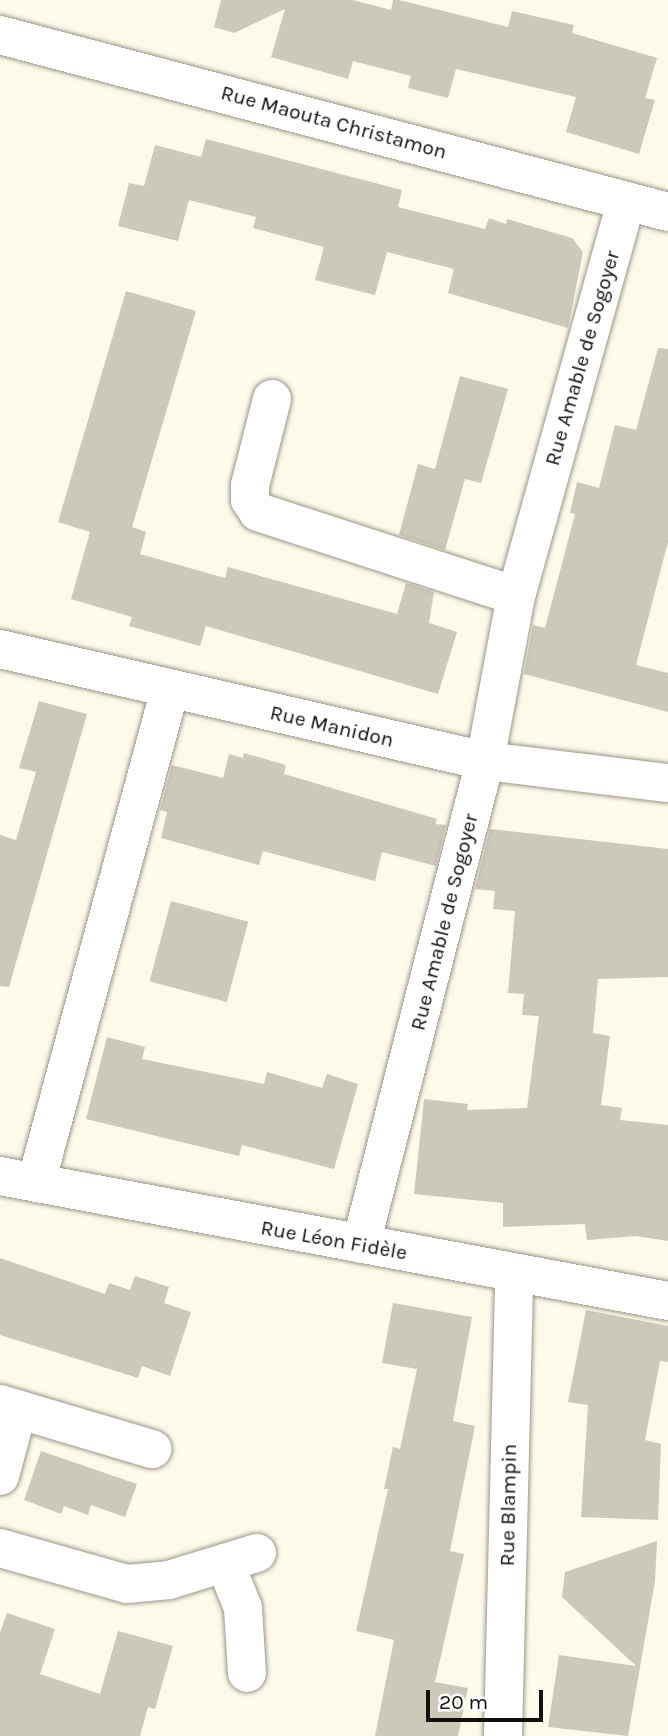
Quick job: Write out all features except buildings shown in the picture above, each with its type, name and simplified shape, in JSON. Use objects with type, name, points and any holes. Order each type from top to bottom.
[{"type":"street","name":"Rue Maouta Christamon","points":[[0,35],[668,212]]},
{"type":"street","name":"Rue Amable de Sogoyer","points":[[361,1244],[485,761],[516,596],[626,201]]},
{"type":"street","points":[[272,399],[250,485],[250,500],[258,512],[516,596]]},
{"type":"street","name":"Rue Manidon","points":[[0,649],[485,761],[668,783]]},
{"type":"street","points":[[18,1180],[170,689]]},
{"type":"street","name":"Rue Léon Fidèle","points":[[18,1180],[668,1301]]},
{"type":"street","name":"Rue Blampin","points":[[503,1736],[514,1273]]},
{"type":"street","points":[[0,1476],[9,1406],[152,1449]]},
{"type":"street","points":[[0,1548],[127,1584],[149,1584],[241,1558],[247,1673]]}]
